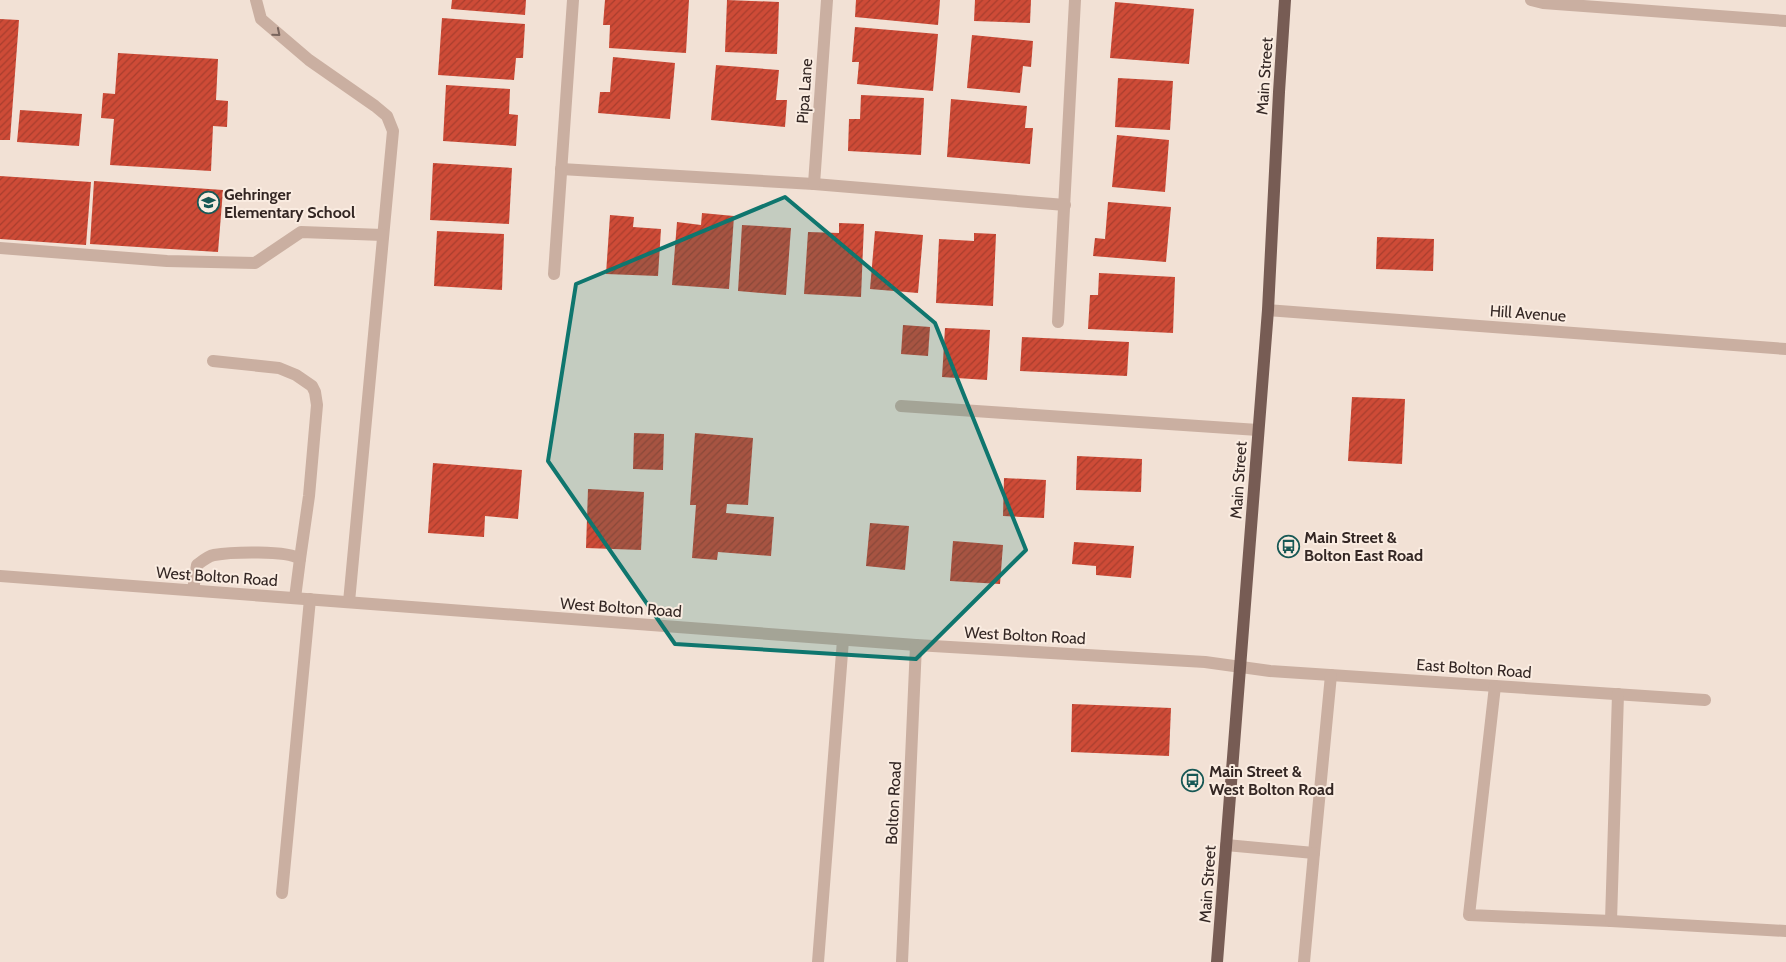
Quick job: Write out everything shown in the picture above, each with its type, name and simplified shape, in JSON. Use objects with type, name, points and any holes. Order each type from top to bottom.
[{"type":"main road","name":"Main Street","points":[[1217,962],[1268,310],[1278,92],[1285,0]]},
{"type":"street","points":[[256,0],[261,19],[309,60],[375,106],[386,116],[394,132],[350,602]]},
{"type":"street","points":[[554,274],[573,0]]},
{"type":"street","name":"Pipa Lane","points":[[814,184],[827,0]]},
{"type":"street","points":[[1058,322],[1075,0]]},
{"type":"street","points":[[1531,0],[1786,21]]},
{"type":"street","points":[[561,169],[814,184],[1065,205]]},
{"type":"street","points":[[0,248],[167,261],[255,263],[301,232],[383,235]]},
{"type":"street","name":"Hill Avenue","points":[[1268,310],[1786,349]]},
{"type":"street","points":[[213,361],[279,368],[296,375],[312,386],[315,392],[317,405],[309,496],[295,598]]},
{"type":"street","points":[[901,406],[1258,430]]},
{"type":"street","points":[[193,590],[197,565],[213,555],[287,554],[300,559]]},
{"type":"street","name":"West Bolton Road","points":[[0,576],[843,640],[1205,662],[1240,667]]},
{"type":"street","points":[[282,893],[310,599]]},
{"type":"street","points":[[818,962],[843,640]]},
{"type":"street","name":"Bolton Road","points":[[902,962],[916,645]]},
{"type":"street","name":"East Bolton Road","points":[[1240,667],[1270,672],[1705,700]]},
{"type":"street","points":[[1304,962],[1331,675]]},
{"type":"street","points":[[1495,686],[1469,915],[1786,931]]},
{"type":"street","points":[[1610,921],[1618,694]]},
{"type":"street","points":[[1226,845],[1314,854]]},
{"type":"highlighted area","points":[[785,197],[935,323],[1026,550],[916,659],[675,644],[548,461],[576,284]]},
{"type":"building","points":[[452,0],[526,0],[525,15],[451,9]]},
{"type":"building","points":[[605,0],[689,0],[686,53],[609,48],[610,25],[603,25]]},
{"type":"building","points":[[727,0],[779,2],[777,54],[725,52]]},
{"type":"building","points":[[856,0],[940,0],[938,25],[855,17]]},
{"type":"building","points":[[975,0],[1031,0],[1030,23],[974,21]]},
{"type":"building","points":[[1115,2],[1194,9],[1189,64],[1110,58]]},
{"type":"building","points":[[442,18],[525,24],[523,58],[516,58],[514,80],[438,75]]},
{"type":"building","points":[[0,19],[19,20],[10,140],[0,140]]},
{"type":"building","points":[[855,27],[938,34],[933,91],[857,84],[859,62],[852,62]]},
{"type":"building","points":[[972,35],[1033,41],[1031,67],[1023,66],[1020,93],[967,88]]},
{"type":"building","points":[[118,53],[218,59],[216,100],[228,101],[227,127],[213,126],[211,171],[110,165],[114,119],[101,118],[103,93],[115,94]]},
{"type":"building","points":[[613,57],[675,63],[670,119],[598,113],[600,92],[610,92]]},
{"type":"building","points":[[716,65],[779,70],[776,100],[787,100],[785,127],[711,120]]},
{"type":"building","points":[[1118,78],[1173,81],[1170,130],[1115,127]]},
{"type":"building","points":[[446,85],[510,89],[509,114],[518,115],[516,146],[443,141]]},
{"type":"building","points":[[861,95],[924,98],[921,155],[848,151],[849,119],[860,119]]},
{"type":"building","points":[[951,99],[1027,106],[1025,128],[1033,128],[1030,164],[947,157]]},
{"type":"building","points":[[20,110],[82,114],[79,146],[17,142]]},
{"type":"building","points":[[1117,135],[1169,140],[1165,192],[1112,187]]},
{"type":"building","points":[[433,163],[512,168],[509,224],[430,220]]},
{"type":"building","points":[[0,176],[91,182],[86,245],[0,239]]},
{"type":"building","points":[[94,181],[223,190],[218,252],[90,244]]},
{"type":"building","points":[[1108,202],[1171,207],[1166,262],[1093,256],[1095,238],[1105,239]]},
{"type":"building","points":[[702,213],[734,216],[729,289],[672,285],[677,222],[701,225]]},
{"type":"building","points":[[610,215],[634,217],[633,227],[661,229],[658,276],[606,274]]},
{"type":"building","points":[[839,223],[864,224],[861,297],[804,294],[808,232],[839,233]]},
{"type":"building","points":[[742,225],[791,228],[786,295],[738,291]]},
{"type":"building","points":[[437,231],[504,234],[502,290],[434,286]]},
{"type":"building","points":[[875,231],[923,235],[918,293],[870,289]]},
{"type":"building","points":[[974,233],[996,234],[993,306],[936,303],[939,239],[974,241]]},
{"type":"building","points":[[1377,237],[1434,239],[1433,271],[1376,269]]},
{"type":"building","points":[[1099,273],[1175,277],[1173,333],[1088,329],[1090,295],[1098,295]]},
{"type":"building","points":[[903,325],[930,327],[928,356],[901,354]]},
{"type":"building","points":[[945,328],[990,330],[987,380],[942,377]]},
{"type":"building","points":[[1022,337],[1129,342],[1127,376],[1020,371]]},
{"type":"building","points":[[1352,397],[1405,399],[1402,464],[1348,461]]},
{"type":"building","points":[[634,433],[664,434],[663,470],[633,469]]},
{"type":"building","points":[[695,433],[753,438],[748,505],[727,504],[726,513],[774,517],[771,556],[718,552],[717,560],[692,558],[696,505],[690,505]]},
{"type":"building","points":[[1077,456],[1142,459],[1141,492],[1076,490]]},
{"type":"building","points":[[433,463],[522,470],[518,519],[485,516],[484,537],[428,533]]},
{"type":"building","points":[[1004,478],[1046,480],[1044,518],[1003,516]]},
{"type":"building","points":[[588,489],[644,492],[641,550],[586,548]]},
{"type":"building","points":[[870,523],[909,526],[905,570],[866,566]]},
{"type":"building","points":[[953,541],[1003,545],[1000,584],[950,581]]},
{"type":"building","points":[[1074,542],[1134,546],[1131,578],[1096,575],[1096,566],[1072,564]]},
{"type":"building","points":[[1072,704],[1171,708],[1169,756],[1071,752]]},
{"type":"place","name":"Gehringer Elementary School","points":[[208,203]]},
{"type":"place","name":"Main Street & Bolton East Road","points":[[1288,546]]},
{"type":"place","name":"Main Street & West Bolton Road","points":[[1193,780]]}]
